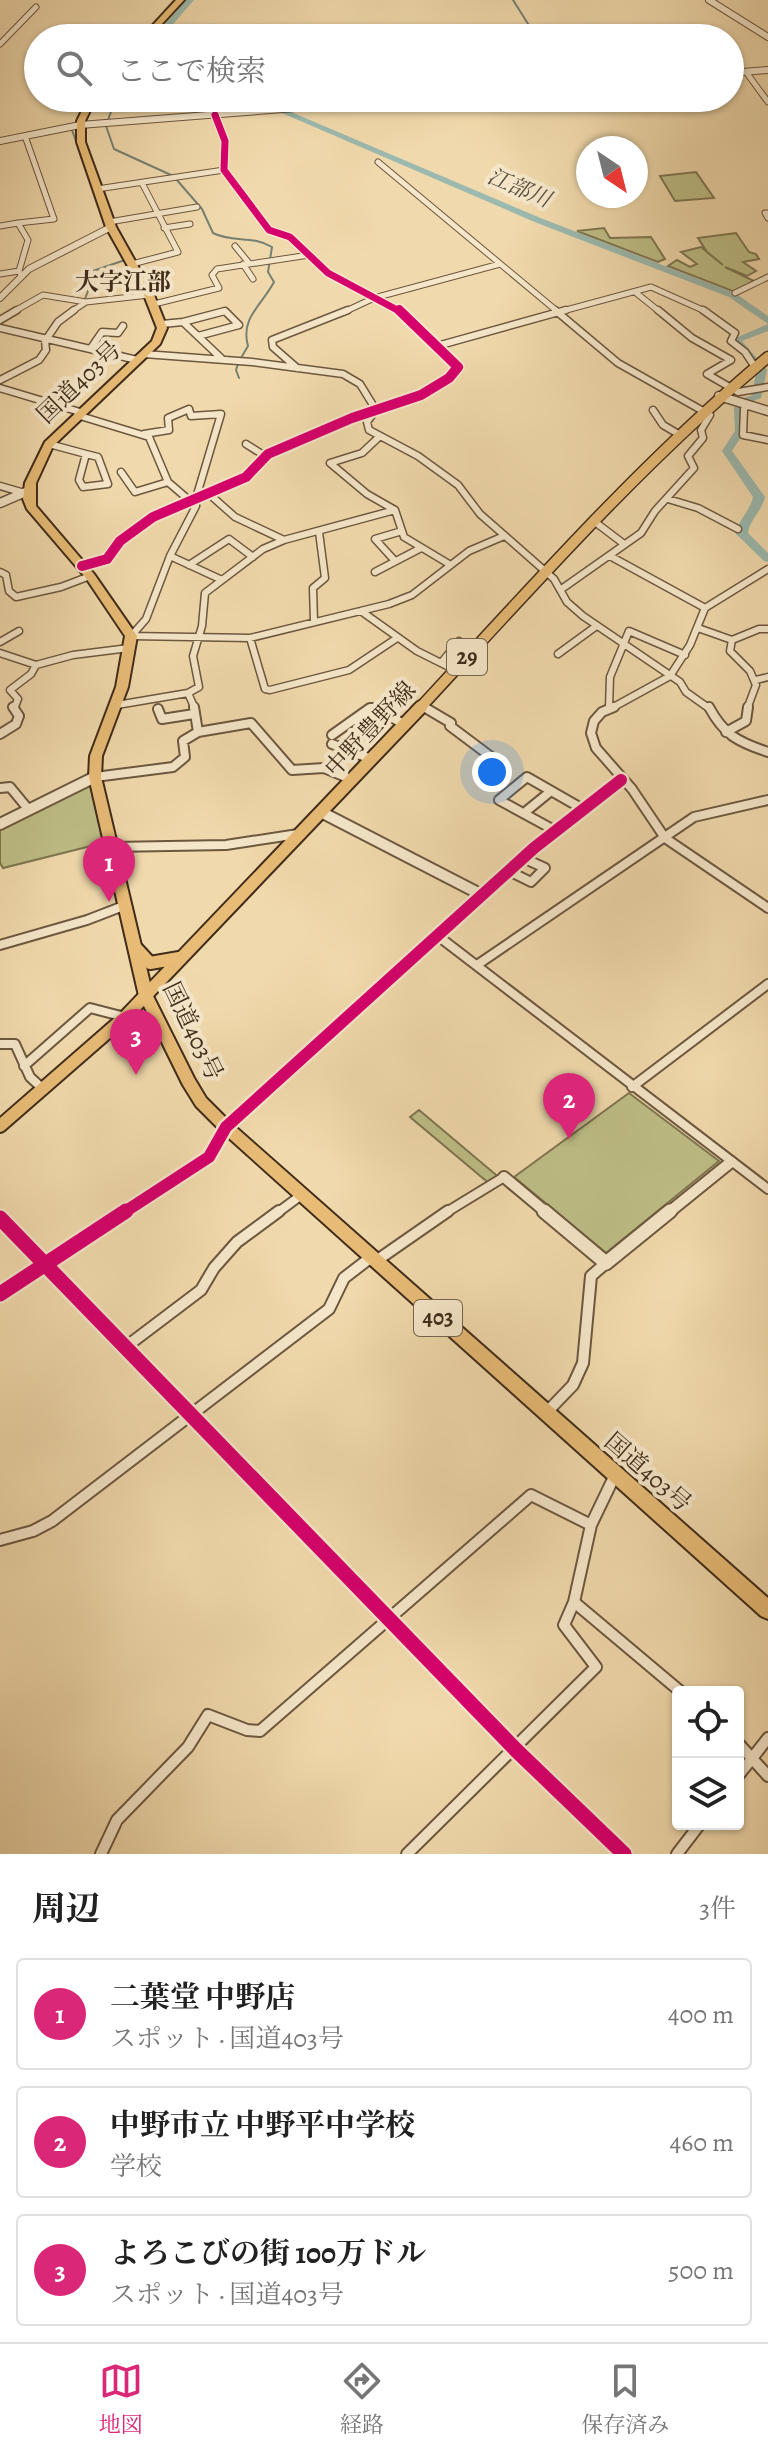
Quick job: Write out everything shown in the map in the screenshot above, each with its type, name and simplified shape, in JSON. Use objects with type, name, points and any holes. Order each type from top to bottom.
[{"type":"highway","points":[[158,24],[180,0]]},
{"type":"highway","points":[[86,112],[80,125],[81,142],[97,189],[110,225],[162,324]]},
{"type":"highway","name":"国道403号","points":[[24,492],[49,444],[156,342],[162,324]]},
{"type":"highway","points":[[24,492],[31,507],[86,571],[130,642]]},
{"type":"highway","name":"国道403号","points":[[130,642],[117,705],[96,756],[95,777],[146,996],[201,1102],[300,1196],[768,1610]]},
{"type":"main road","name":"中野豊野線","points":[[0,1126],[146,996],[323,813],[546,572],[701,413],[762,362]]},
{"type":"main road","points":[[137,949],[147,962],[155,964],[167,963],[185,954]]},
{"type":"street","points":[[709,0],[768,37]]},
{"type":"street","points":[[0,44],[36,7]]},
{"type":"street","points":[[746,72],[768,70]]},
{"type":"street","points":[[746,72],[768,102]]},
{"type":"street","points":[[0,141],[80,125],[249,112]]},
{"type":"street","points":[[0,572],[6,575],[9,591],[16,597],[61,587],[107,559],[117,543],[138,524],[247,476],[265,456],[340,422],[413,397],[455,372],[457,365],[396,308],[328,273],[290,237],[269,230],[224,170],[225,141],[215,115]]},
{"type":"street","points":[[0,226],[54,219],[25,136]]},
{"type":"street","points":[[378,162],[618,363],[701,413],[710,415],[701,430],[703,438],[688,456],[694,468],[655,511],[641,533],[563,588]]},
{"type":"street","points":[[97,189],[224,170]]},
{"type":"street","points":[[132,264],[178,252],[142,183]]},
{"type":"street","points":[[0,298],[20,273],[110,225],[197,207]]},
{"type":"street","points":[[18,223],[28,240],[20,273]]},
{"type":"street","points":[[164,228],[190,224]]},
{"type":"street","points":[[235,246],[253,279]]},
{"type":"street","points":[[0,320],[43,295],[86,302],[151,299],[219,288],[212,272],[264,260],[309,255]]},
{"type":"street","points":[[297,368],[273,347],[272,340],[322,323],[374,298],[500,264]]},
{"type":"street","points":[[0,274],[20,273]]},
{"type":"street","points":[[735,293],[768,277]]},
{"type":"street","points":[[437,346],[651,287],[711,314],[735,333],[731,341],[762,362]]},
{"type":"street","points":[[635,292],[692,338],[731,360],[707,374],[738,392],[762,388]]},
{"type":"street","points":[[0,380],[39,360],[46,350],[45,341],[58,322],[86,302]]},
{"type":"street","points":[[162,324],[225,311],[239,325],[198,336]]},
{"type":"street","points":[[183,322],[222,359]]},
{"type":"street","points":[[91,348],[102,332],[118,333],[123,326]]},
{"type":"street","points":[[0,328],[45,341],[140,357],[234,360],[352,378],[360,384],[376,410]]},
{"type":"street","points":[[0,388],[144,434],[152,440],[168,482],[192,499],[196,506],[170,556],[146,619],[130,642]]},
{"type":"street","points":[[719,396],[768,411]]},
{"type":"street","points":[[747,406],[744,409],[743,435],[768,440]]},
{"type":"street","points":[[144,434],[169,430],[168,418],[176,412],[189,409],[191,416],[221,414],[192,499]]},
{"type":"street","points":[[376,410],[367,422],[369,430],[418,456],[458,485],[480,514],[563,588],[570,606],[622,648],[670,676],[696,700],[709,706],[726,732],[768,752]]},
{"type":"street","points":[[653,410],[663,425],[680,435]]},
{"type":"street","points":[[379,437],[362,453],[330,463],[367,494],[395,510],[404,537],[449,564]]},
{"type":"street","points":[[49,444],[86,453],[98,457],[108,484],[83,487],[79,480],[86,453]]},
{"type":"street","points":[[246,444],[265,456]]},
{"type":"street","points":[[121,472],[135,492],[168,482]]},
{"type":"street","points":[[0,486],[24,492]]},
{"type":"street","points":[[0,503],[24,492]]},
{"type":"street","points":[[208,493],[235,517],[284,540]]},
{"type":"street","points":[[668,499],[698,508],[738,529]]},
{"type":"street","points":[[117,705],[188,693],[199,687],[193,656],[205,593],[253,557],[284,540],[395,510]]},
{"type":"street","points":[[595,522],[624,544]]},
{"type":"street","points":[[395,561],[375,539],[402,531]]},
{"type":"street","points":[[314,622],[313,588],[325,578],[324,557],[317,545],[319,532]]},
{"type":"street","points":[[0,653],[36,665],[130,642],[199,637],[250,638],[412,595],[469,551],[504,536]]},
{"type":"street","points":[[189,565],[229,539],[253,557]]},
{"type":"street","points":[[375,572],[421,548]]},
{"type":"street","points":[[170,556],[222,580]]},
{"type":"street","points":[[610,556],[705,608]]},
{"type":"street","points":[[768,569],[705,608],[685,655],[670,676],[630,700],[609,708],[594,721],[591,733],[596,748],[632,789],[665,838],[768,908]]},
{"type":"street","points":[[361,611],[397,638],[455,670]]},
{"type":"street","points":[[558,654],[595,627]]},
{"type":"street","points":[[698,628],[732,640],[759,629],[768,629]]},
{"type":"street","points":[[0,642],[19,631]]},
{"type":"street","points":[[609,708],[605,690],[609,670],[629,631],[685,655]]},
{"type":"street","points":[[250,638],[265,689],[270,690],[349,670],[397,638]]},
{"type":"street","points":[[726,732],[746,721],[745,711],[755,699],[756,680],[746,664],[730,651],[732,640]]},
{"type":"street","points":[[441,663],[459,641]]},
{"type":"street","points":[[0,734],[16,724],[19,716],[13,707],[18,699],[10,690],[31,674],[36,665]]},
{"type":"street","points":[[756,680],[768,677]]},
{"type":"street","points":[[188,693],[198,732]]},
{"type":"street","points":[[421,705],[451,724],[494,759]]},
{"type":"street","points":[[371,759],[332,740],[370,708],[377,708],[403,724]]},
{"type":"street","points":[[158,709],[162,719],[194,714]]},
{"type":"street","points":[[0,823],[95,777],[173,767],[185,757],[183,741],[198,732],[251,723],[292,770],[328,767],[353,780]]},
{"type":"street","points":[[554,830],[499,800],[527,777],[581,808]]},
{"type":"street","points":[[0,1294],[209,1157],[226,1127],[521,857],[621,780]]},
{"type":"street","points":[[0,788],[10,787],[29,810]]},
{"type":"street","points":[[524,813],[551,791]]},
{"type":"street","points":[[477,965],[694,817],[768,800]]},
{"type":"street","points":[[323,813],[482,895]]},
{"type":"street","points":[[112,847],[226,845],[303,833]]},
{"type":"street","points":[[507,870],[531,882],[545,868],[521,857]]},
{"type":"street","points":[[0,945],[87,920],[126,905]]},
{"type":"street","points":[[438,936],[768,1189]]},
{"type":"street","points":[[632,1087],[768,984]]},
{"type":"street","points":[[24,1066],[90,1008],[125,1017]]},
{"type":"street","points":[[0,1044],[15,1044],[30,1077],[44,1090]]},
{"type":"street","points":[[546,1414],[579,1377],[589,1337],[587,1303],[591,1276],[731,1162]]},
{"type":"street","points":[[0,1540],[33,1531],[52,1521],[329,1309],[344,1278],[504,1177],[606,1263]]},
{"type":"street","points":[[127,1346],[201,1290],[214,1268],[237,1242],[300,1196]]},
{"type":"street","points":[[0,1218],[391,1617],[516,1750],[624,1854]]},
{"type":"street","points":[[407,1854],[516,1750],[596,1667],[564,1625],[574,1602],[591,1525],[615,1475]]},
{"type":"street","points":[[101,1854],[106,1836],[130,1801],[187,1748],[208,1715],[247,1730],[260,1731],[531,1495],[591,1525]]},
{"type":"street","points":[[574,1602],[674,1686]]},
{"type":"street","points":[[744,1768],[768,1738]]},
{"type":"street","points":[[744,1750],[768,1776]]},
{"type":"street","points":[[677,1854],[695,1830]]},
{"type":"green space","points":[[696,172],[714,198],[675,201],[660,176]]},
{"type":"green space","points":[[604,228],[610,238],[651,237],[665,259],[658,262],[577,231]]},
{"type":"green space","points":[[736,233],[749,252],[759,259],[743,262],[756,271],[747,276],[725,267],[754,281],[735,292],[668,266],[677,260],[690,267],[697,264],[681,252],[701,247],[707,252],[698,238]]},
{"type":"green space","points":[[91,782],[107,842],[3,868],[0,863],[0,828]]},
{"type":"green space","points":[[629,1093],[719,1161],[606,1253],[514,1177]]},
{"type":"green space","points":[[419,1110],[501,1179],[491,1185],[410,1117]]},
{"type":"waterway","name":"江部川","points":[[169,24],[190,0]]},
{"type":"waterway","points":[[513,0],[528,24]]},
{"type":"waterway","points":[[111,112],[106,126],[114,149],[171,175]]},
{"type":"waterway","name":"江部川","points":[[284,112],[540,221],[732,295],[768,321]]},
{"type":"waterway","points":[[72,130],[91,184]]},
{"type":"waterway","points":[[176,179],[202,209],[213,233],[272,247],[268,272],[274,282],[250,320],[246,336],[248,346],[241,358]]},
{"type":"waterway","points":[[85,299],[92,280],[87,273],[125,260]]},
{"type":"waterway","name":"江部川","points":[[768,327],[736,340],[762,370],[756,398],[747,400],[739,408],[740,431],[727,451],[759,497],[742,534],[768,559]]},
{"type":"waterway","points":[[238,364],[236,370],[239,378]]},
{"type":"cycle path","points":[[82,566],[107,559],[120,541],[153,517],[246,477],[268,454],[352,418],[421,395],[449,378],[458,367],[396,308],[328,273],[290,237],[269,230],[224,170],[225,141],[215,115]]},
{"type":"cycle path","points":[[0,1294],[209,1157],[226,1127],[379,992],[534,848],[621,780]]},
{"type":"cycle path","points":[[0,1218],[516,1750],[624,1854]]},
{"type":"place","name":"二葉堂 中野店","points":[[109,902]]},
{"type":"place","name":"よろこびの街 100万ドル","points":[[136,1075]]},
{"type":"place","name":"中野市立 中野平中学校","points":[[569,1139]]},
{"type":"district","name":"大字江部","points":[[123,282]]}]
